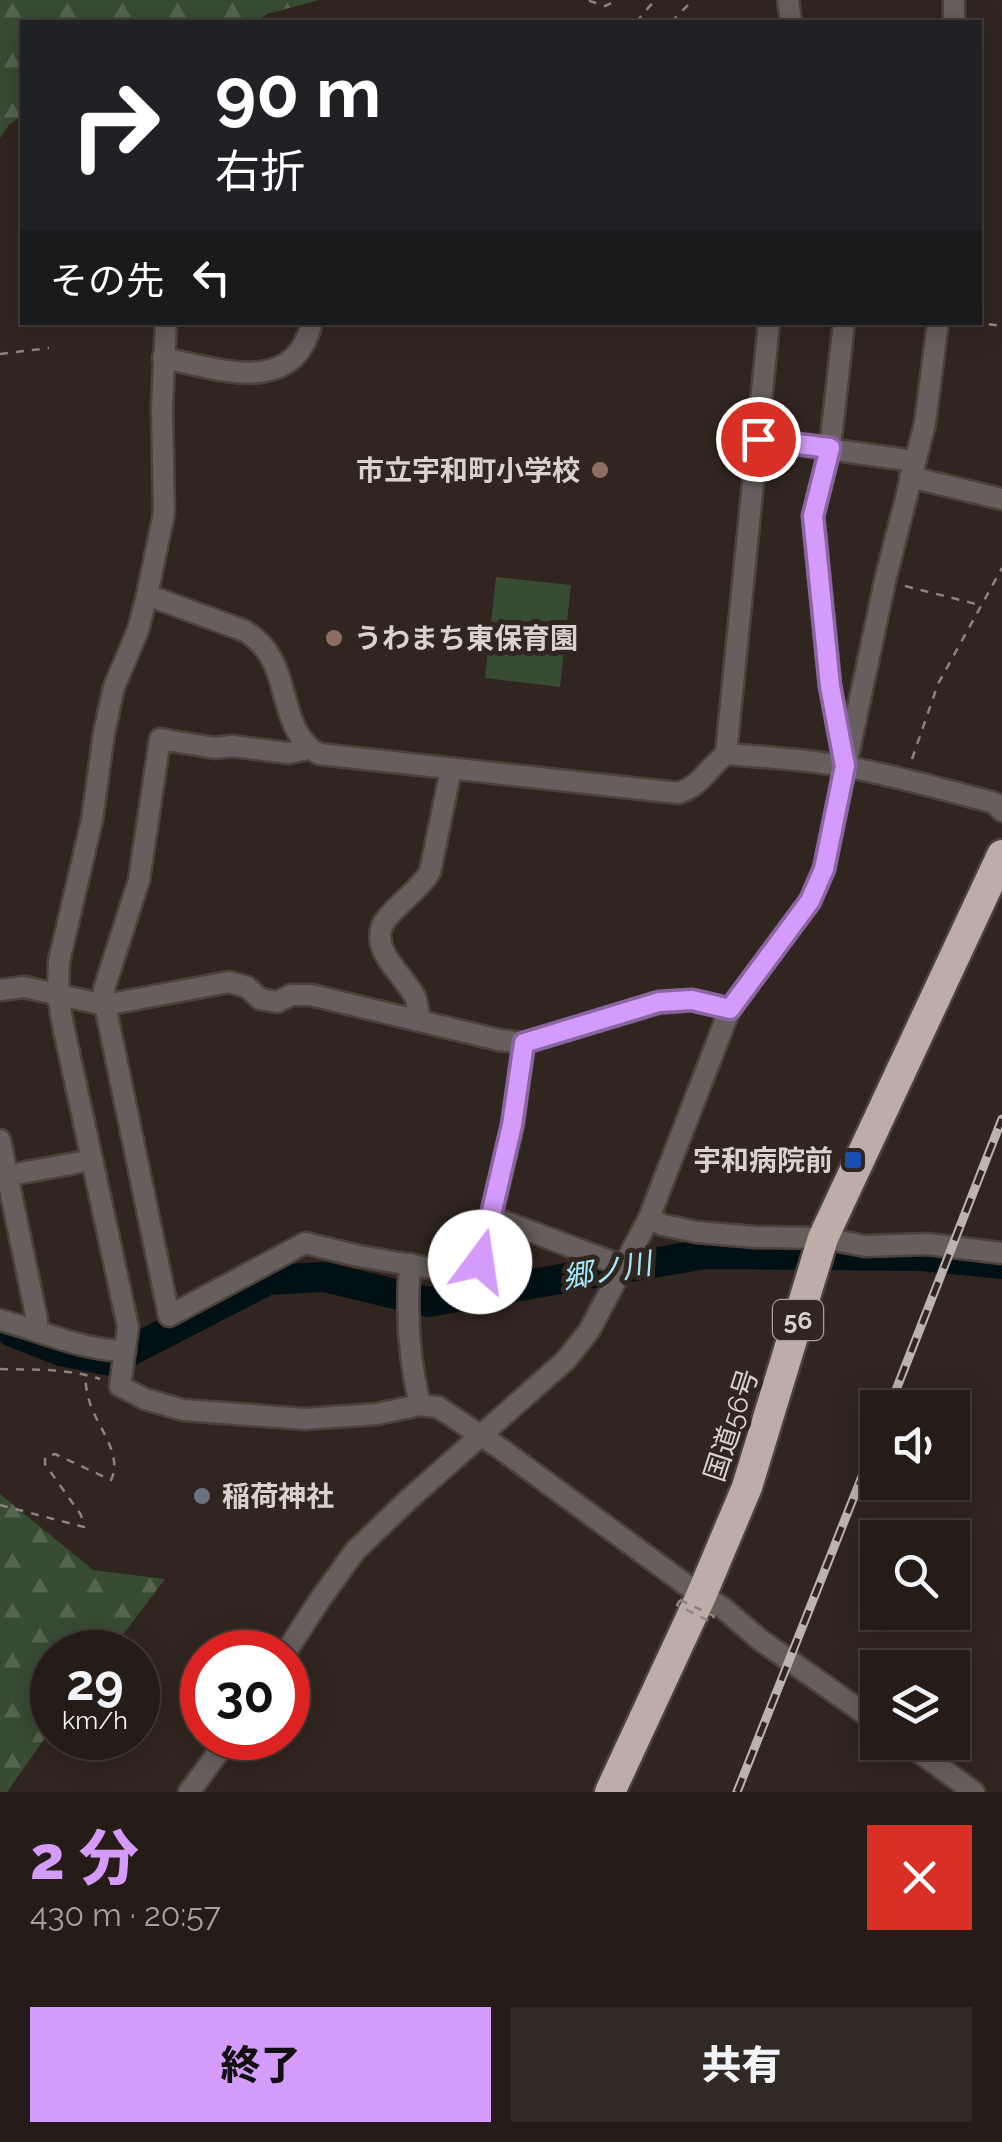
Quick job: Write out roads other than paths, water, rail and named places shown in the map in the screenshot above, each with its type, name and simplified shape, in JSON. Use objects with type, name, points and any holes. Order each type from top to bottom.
[{"type":"highway","name":"国道56号","points":[[610,1792],[706,1609],[823,1238],[1002,855]]},
{"type":"street","points":[[166,325],[164,513],[138,630],[114,686],[92,820],[58,961],[58,996],[128,1327],[120,1386],[183,1410],[305,1419],[377,1414],[420,1405],[438,1407],[706,1609],[723,1608],[860,1709]]},
{"type":"street","points":[[163,358],[255,374],[281,368],[298,352],[311,325]]},
{"type":"street","points":[[726,754],[769,325]]},
{"type":"street","points":[[844,325],[830,448],[813,516],[830,686],[845,766]]},
{"type":"street","points":[[300,1630],[355,1551],[566,1360],[589,1331],[649,1218],[730,1009],[810,901],[824,869],[884,581],[925,423],[938,325]]},
{"type":"street","points":[[758,439],[830,448],[912,469],[1002,499]]},
{"type":"street","points":[[148,595],[245,631],[258,640],[271,656],[296,732],[309,749],[319,754],[678,793],[693,788],[726,754],[794,759],[905,780],[994,803],[1002,811]]},
{"type":"street","points":[[309,749],[288,753],[160,739],[139,880],[104,989],[169,1316],[305,1242],[359,1256],[464,1274],[480,1262],[512,1125],[524,1043]]},
{"type":"street","points":[[420,1020],[414,997],[394,970],[382,944],[382,926],[430,872],[450,769]]},
{"type":"street","points":[[0,990],[24,987],[105,1005],[228,982],[247,988],[260,999],[277,1002],[291,995],[311,996],[524,1043],[659,1002],[692,1000],[730,1009]]},
{"type":"street","points":[[0,1140],[36,1330]]},
{"type":"street","points":[[4,1177],[92,1160]]},
{"type":"street","points":[[492,1217],[624,1266]]},
{"type":"street","points":[[649,1218],[697,1232],[823,1238],[865,1246],[928,1244],[1002,1253]]},
{"type":"street","points":[[410,1264],[408,1338],[420,1405]]},
{"type":"street","points":[[0,1320],[69,1343],[125,1351]]},
{"type":"street","points":[[189,1792],[212,1760]]},
{"type":"street","points":[[930,1760],[974,1792]]},
{"type":"waterway","name":"郷ノ川","points":[[12,1332],[61,1351],[111,1361],[268,1280],[324,1277],[428,1302],[705,1254],[922,1256],[1002,1264]]},
{"type":"railway","points":[[896,1390],[1002,1119]]},
{"type":"railway","points":[[737,1792],[860,1481]]},
{"type":"place","name":"市立宇和町小学校","points":[[600,470]]},
{"type":"place","name":"うわまち東保育園","points":[[334,638]]},
{"type":"place","name":"宇和病院前","points":[[853,1160]]},
{"type":"place","name":"稲荷神社","points":[[202,1496]]}]
